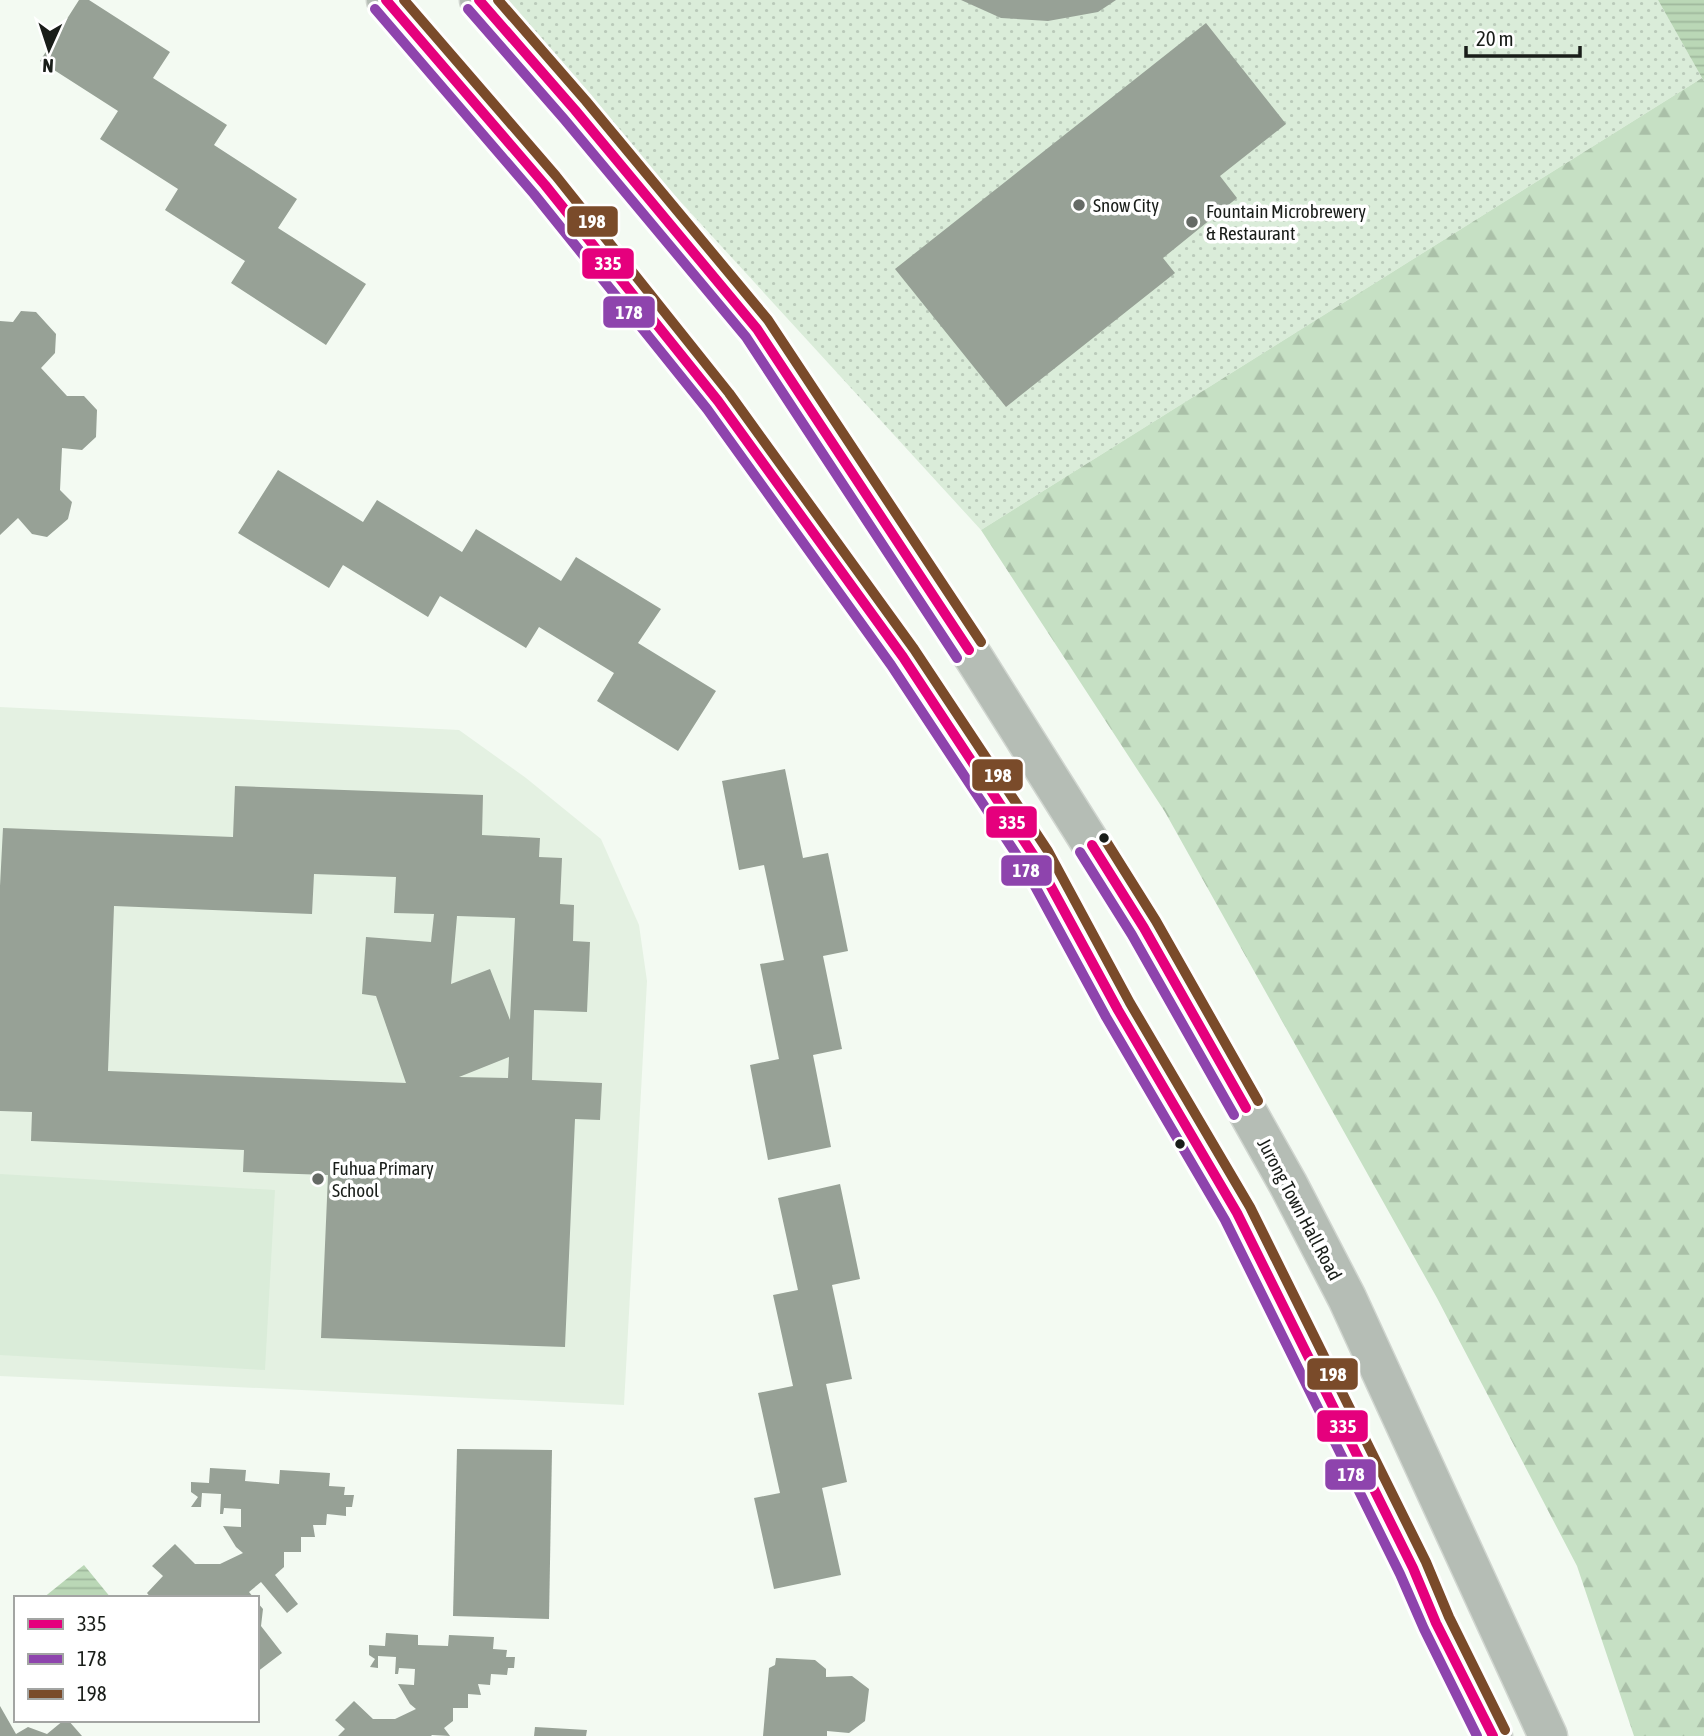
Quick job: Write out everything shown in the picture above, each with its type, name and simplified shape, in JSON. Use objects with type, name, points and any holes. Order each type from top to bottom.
[{"type":"main road","points":[[386,0],[545,185],[718,401],[903,657],[1035,859],[1118,1010],[1237,1213],[1493,1736]]},
{"type":"main road","name":"Jurong Town Hall Road","points":[[479,0],[575,110],[757,329],[943,611],[1144,928],[1288,1184],[1347,1298],[1548,1736]]},
{"type":"main road","points":[[903,657],[912,636],[921,624],[931,615],[943,611]]},
{"type":"main road","points":[[1436,1623],[1451,1619],[1462,1607],[1466,1589],[1460,1540]]},
{"type":"shaded area","points":[[496,0],[1658,0],[1702,78],[981,530]]},
{"type":"shaded area","points":[[1658,0],[1704,0],[1704,81],[1702,78]]},
{"type":"shaded area","name":"Fuhua Primary School","points":[[0,707],[459,730],[526,778],[601,839],[639,925],[647,981],[624,1405],[0,1376]]},
{"type":"shaded area","points":[[0,1174],[275,1190],[265,1370],[0,1355]]},
{"type":"shaded area","points":[[84,1565],[109,1596],[45,1596]]},
{"type":"green space","points":[[1702,78],[1704,1736],[1634,1736],[1577,1566],[1437,1298],[1165,812],[981,530]]},
{"type":"building","points":[[79,0],[89,0],[170,52],[153,78],[227,125],[214,145],[297,199],[278,228],[366,284],[326,345],[231,283],[245,261],[165,210],[178,189],[100,139],[118,111],[40,61]]},
{"type":"building","points":[[961,0],[1116,0],[1098,12],[1048,21],[1001,18]]},
{"type":"building","name":"Snow City","points":[[1206,23],[1286,124],[1220,176],[1237,198],[1163,258],[1175,273],[1006,407],[895,269]]},
{"type":"building","points":[[21,311],[36,312],[56,334],[55,353],[41,368],[67,396],[84,396],[97,410],[96,437],[82,450],[62,448],[60,490],[72,502],[68,519],[47,537],[32,534],[18,518],[0,535],[0,321],[13,322]]},
{"type":"building","points":[[278,470],[363,522],[377,500],[462,552],[476,529],[561,581],[576,557],[661,609],[638,643],[716,691],[678,751],[597,701],[614,673],[539,627],[526,648],[440,596],[428,617],[343,565],[329,588],[238,533]]},
{"type":"building","points":[[785,769],[803,858],[828,853],[848,951],[823,956],[842,1049],[813,1055],[831,1147],[768,1160],[750,1065],[779,1059],[760,964],[784,960],[764,865],[739,870],[722,781]]},
{"type":"building","points":[[235,786],[483,795],[482,835],[540,838],[539,857],[562,858],[560,904],[574,905],[573,941],[590,942],[587,1012],[534,1010],[532,1080],[602,1083],[600,1120],[575,1119],[565,1347],[321,1338],[328,1175],[243,1172],[244,1150],[31,1141],[32,1112],[0,1111],[0,886],[3,828],[233,837]],"holes":[[[314,874],[396,877],[394,913],[434,914],[431,942],[366,937],[362,994],[376,996],[406,1083],[108,1071],[114,906],[312,914]],[[457,916],[515,918],[510,1020],[490,969],[451,984]],[[509,1057],[508,1078],[459,1077]]]},
{"type":"building","points":[[840,1184],[860,1279],[832,1285],[852,1379],[826,1384],[847,1482],[822,1488],[841,1575],[774,1589],[754,1498],[780,1493],[758,1393],[793,1386],[773,1295],[798,1290],[778,1198]]},
{"type":"building","points":[[457,1449],[552,1450],[549,1619],[453,1616]]},
{"type":"building","points":[[210,1468],[246,1470],[245,1481],[279,1484],[280,1470],[330,1473],[329,1486],[345,1487],[344,1495],[354,1495],[352,1507],[346,1507],[346,1516],[327,1514],[326,1525],[313,1525],[315,1537],[301,1537],[301,1552],[284,1552],[284,1567],[275,1575],[298,1604],[287,1613],[261,1582],[249,1592],[252,1596],[149,1596],[147,1593],[163,1576],[152,1566],[175,1544],[195,1564],[220,1564],[243,1553],[223,1526],[241,1527],[241,1509],[224,1508],[223,1514],[220,1514],[221,1494],[202,1493],[201,1507],[191,1507],[198,1497],[191,1492],[191,1482],[209,1483]]},
{"type":"building","points":[[259,1604],[263,1609],[261,1626],[282,1653],[259,1670]]},
{"type":"building","points":[[386,1633],[418,1635],[418,1645],[448,1646],[449,1635],[494,1637],[493,1649],[507,1650],[506,1657],[515,1657],[514,1668],[508,1668],[507,1675],[491,1674],[490,1685],[478,1684],[481,1695],[468,1694],[468,1708],[453,1708],[453,1721],[444,1728],[450,1736],[338,1736],[345,1729],[335,1720],[354,1701],[373,1719],[395,1719],[416,1709],[398,1684],[414,1685],[415,1669],[399,1668],[398,1674],[395,1674],[396,1657],[378,1656],[378,1668],[370,1667],[375,1659],[369,1655],[369,1645],[385,1646]]},
{"type":"building","points":[[776,1658],[815,1660],[826,1669],[826,1677],[852,1676],[869,1689],[865,1721],[849,1733],[827,1731],[827,1736],[763,1736],[769,1668],[775,1665]]},
{"type":"building","points":[[0,1706],[16,1734],[28,1727],[47,1734],[62,1722],[70,1722],[82,1736],[0,1736]]},
{"type":"building","points":[[535,1727],[587,1730],[586,1736],[534,1736]]},
{"type":"transit line","name":"335","points":[[386,0],[545,185],[718,401],[903,657],[1036,859],[1118,1010],[1237,1213],[1493,1736]]},
{"type":"transit line","name":"198","points":[[404,0],[556,176],[729,393],[914,649],[1048,851],[1130,1003],[1250,1207],[1426,1562],[1449,1617],[1505,1730]]},
{"type":"transit line","name":"335","points":[[479,0],[575,110],[757,329],[969,650]]},
{"type":"transit line","name":"198","points":[[498,0],[586,101],[768,320],[981,642]]},
{"type":"transit line","name":"178","points":[[375,9],[534,194],[707,409],[891,665],[1024,866],[1106,1017],[1225,1220],[1477,1736]]},
{"type":"transit line","name":"178","points":[[468,9],[564,119],[746,337],[957,658]]},
{"type":"transit line","name":"198","points":[[1104,838],[1156,921],[1258,1101]]},
{"type":"transit line","name":"335","points":[[1092,845],[1144,928],[1246,1108]]},
{"type":"transit line","name":"178","points":[[1080,852],[1132,935],[1234,1115]]},
{"type":"place","name":"Snow City","points":[[1079,205]]},
{"type":"place","name":"Fountain Microbrewery & Restaurant","points":[[1192,222]]},
{"type":"place","name":"Fuhua Primary School","points":[[318,1179]]}]
